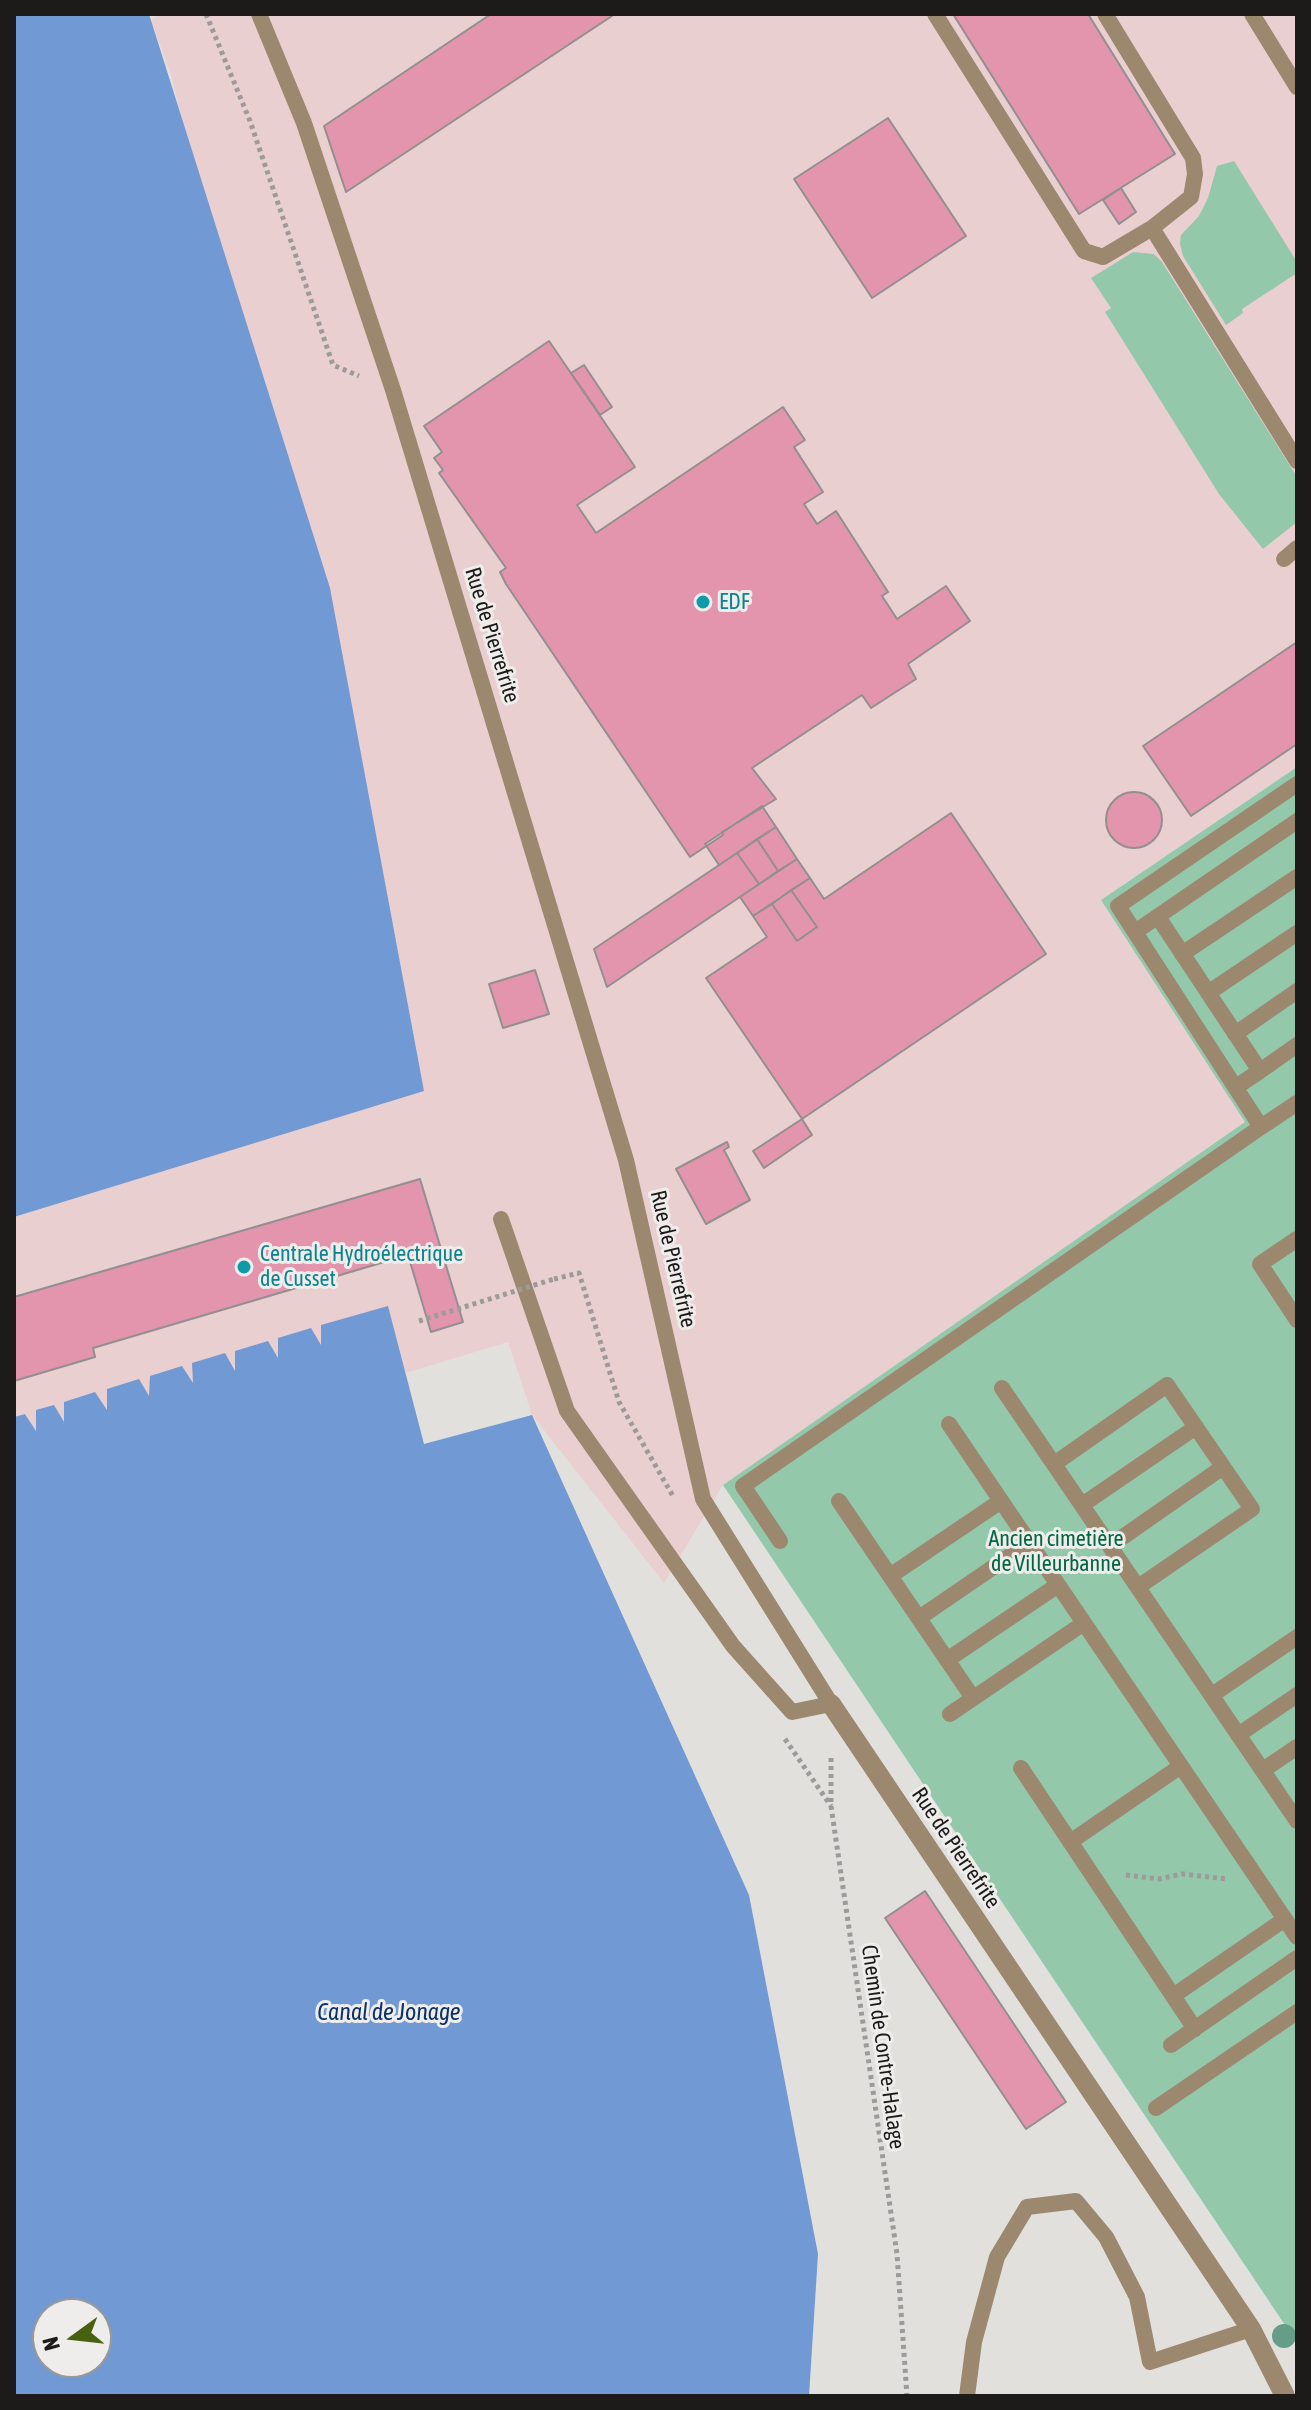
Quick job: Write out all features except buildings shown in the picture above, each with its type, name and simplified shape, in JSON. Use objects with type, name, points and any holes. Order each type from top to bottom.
[{"type":"street","name":"Rue de Pierrefrite","points":[[831,1704],[1251,2329],[1285,2396]]},
{"type":"lane","name":"Rue de Pierrefrite","points":[[259,14],[304,123],[393,390],[626,1160],[703,1499],[831,1704]]},
{"type":"lane","points":[[935,14],[1084,251],[1103,257],[1152,228],[1191,197],[1195,174],[1193,158],[1105,14]]},
{"type":"lane","points":[[1252,14],[1297,87]]},
{"type":"lane","points":[[1152,228],[1297,461]]},
{"type":"lane","points":[[1284,559],[1297,548]]},
{"type":"lane","points":[[1261,1127],[1118,906],[1297,784]]},
{"type":"lane","points":[[1135,932],[1297,821]]},
{"type":"lane","points":[[1182,954],[1297,877]]},
{"type":"lane","points":[[1158,917],[1260,1071]]},
{"type":"lane","points":[[1208,993],[1297,933]]},
{"type":"lane","points":[[1235,1034],[1297,991]]},
{"type":"lane","points":[[1236,1087],[1297,1045]]},
{"type":"lane","points":[[780,1541],[743,1486],[1297,1103]]},
{"type":"lane","points":[[501,1219],[567,1411],[733,1646],[792,1712],[831,1704]]},
{"type":"lane","points":[[1297,1239],[1260,1264],[1292,1301],[1297,1320]]},
{"type":"lane","points":[[1054,1464],[1167,1385],[1196,1427],[1252,1509],[1138,1587]]},
{"type":"lane","points":[[1002,1388],[1238,1735],[1294,1809]]},
{"type":"lane","points":[[949,1424],[1297,1937]]},
{"type":"lane","points":[[1082,1505],[1196,1427]]},
{"type":"lane","points":[[1110,1546],[1223,1467]]},
{"type":"lane","points":[[839,1501],[973,1698]]},
{"type":"lane","points":[[890,1576],[1001,1501]]},
{"type":"lane","points":[[919,1618],[1030,1542]]},
{"type":"lane","points":[[947,1660],[1058,1585]]},
{"type":"lane","points":[[950,1714],[1084,1623]]},
{"type":"lane","points":[[1212,1695],[1297,1637]]},
{"type":"lane","points":[[1238,1735],[1297,1695]]},
{"type":"lane","points":[[1263,1770],[1297,1747]]},
{"type":"lane","points":[[1070,1842],[1181,1766]]},
{"type":"lane","points":[[1021,1768],[1195,2029]]},
{"type":"lane","points":[[1173,1996],[1285,1919]]},
{"type":"lane","points":[[1171,2045],[1297,1958]]},
{"type":"lane","points":[[1156,2108],[1297,2012]]},
{"type":"lane","points":[[967,2396],[974,2342],[997,2257],[1027,2207],[1076,2201],[1106,2237],[1137,2297],[1150,2362],[1251,2329]]},
{"type":"path","points":[[206,14],[250,121],[333,365],[393,390]]},
{"type":"path","points":[[419,1321],[579,1273],[619,1402],[678,1505],[703,1499]]},
{"type":"path","name":"Chemin de Contre-Halage","points":[[831,1704],[831,1806],[897,2254],[907,2396]]},
{"type":"path","points":[[1089,1871],[1159,1879],[1182,1874],[1261,1883]]},
{"type":"shaded area","points":[[160,14],[1297,14],[1297,767],[1101,900],[1246,1122],[723,1485],[664,1583],[532,1415],[508,1342],[406,1373],[387,1306],[321,1347],[310,1328],[279,1360],[37,1433],[25,1414],[14,1417],[14,1217],[424,1090],[171,75],[151,20]]},
{"type":"green space","points":[[1234,161],[1297,262],[1297,273],[1242,309],[1243,313],[1226,325],[1183,256],[1180,244],[1181,235],[1199,216],[1208,198],[1217,166]]},
{"type":"green space","points":[[1133,252],[1154,254],[1162,262],[1297,477],[1297,522],[1263,549],[1219,494],[1105,312],[1111,308],[1091,278]]},
{"type":"green space","name":"Ancien cimetière de Villeurbanne","points":[[1297,767],[1297,2343],[723,1485],[1245,1122],[1101,900]]},
{"type":"water","points":[[14,14],[149,14],[330,588],[424,1091],[14,1217]]},
{"type":"water","name":"Canal de Jonage","points":[[388,1306],[424,1444],[532,1415],[749,1895],[818,2254],[809,2396],[14,2396],[14,1417],[25,1414],[36,1431],[36,1410],[54,1405],[64,1422],[64,1402],[95,1392],[107,1410],[107,1389],[139,1379],[149,1396],[150,1376],[182,1366],[193,1383],[192,1363],[225,1353],[235,1371],[235,1351],[268,1341],[278,1358],[278,1338],[311,1328],[321,1345],[321,1325]]},
{"type":"place","name":"EDF","points":[[703,602]]},
{"type":"place","name":"Centrale Hydroélectrique de Cusset","points":[[244,1267]]}]
